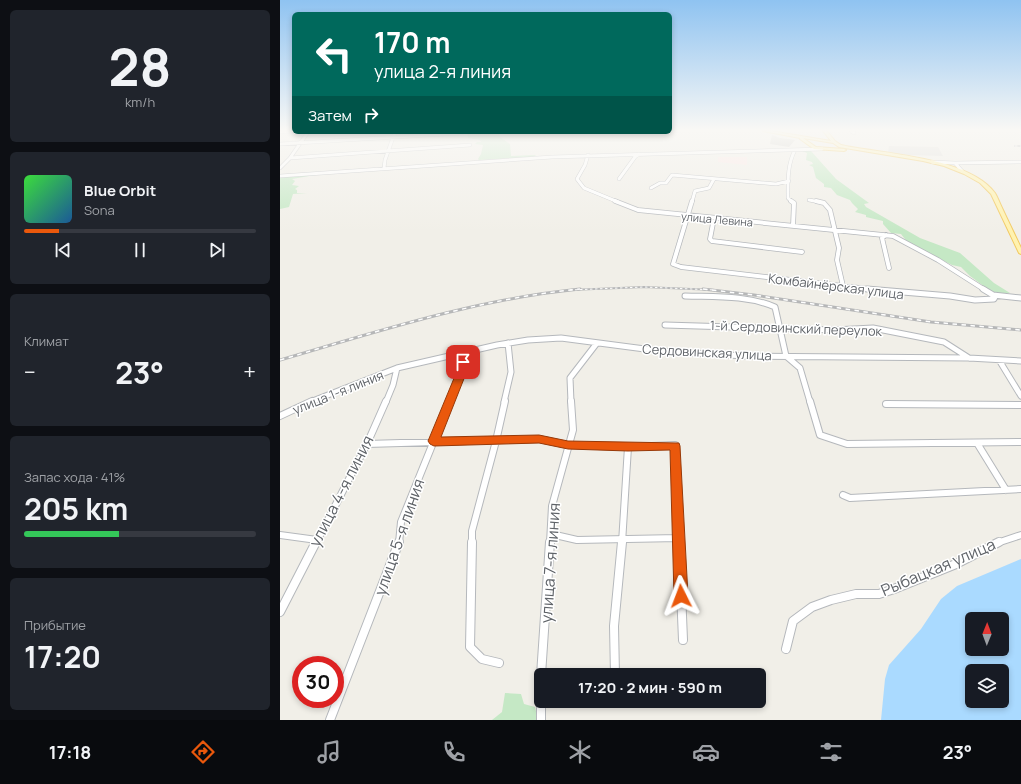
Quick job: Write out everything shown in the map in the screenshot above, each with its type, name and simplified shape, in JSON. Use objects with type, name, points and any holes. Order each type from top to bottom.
[{"type":"main road","points":[[939,165],[962,171],[982,181],[991,190],[1021,253]]},
{"type":"street","points":[[280,176],[437,165]]},
{"type":"street","name":"улица Левина","points":[[585,165],[577,179],[584,188],[633,208],[687,216],[893,236],[938,260],[993,295]]},
{"type":"street","points":[[619,180],[630,165]]},
{"type":"street","points":[[790,165],[788,198],[794,203],[793,226]]},
{"type":"street","points":[[956,165],[962,171]]},
{"type":"street","points":[[650,188],[660,183],[666,183],[672,175],[776,184],[789,181]]},
{"type":"street","points":[[687,216],[695,191],[709,188],[714,179]]},
{"type":"street","points":[[809,200],[828,205],[839,248],[837,260],[843,286]]},
{"type":"street","name":"Комбайнёрская улица","points":[[687,216],[673,264],[681,267],[901,294],[946,296],[978,301],[994,299],[995,297],[993,295]]},
{"type":"street","points":[[714,218],[710,239],[712,241],[802,252]]},
{"type":"street","points":[[886,235],[882,238],[882,243],[889,268]]},
{"type":"street","points":[[993,295],[1021,298]]},
{"type":"street","points":[[686,296],[741,299],[769,303],[775,307],[786,356],[800,368],[820,435],[847,444],[1021,442]]},
{"type":"street","name":"1-й Сердовинский переулок","points":[[665,325],[834,330],[873,328],[944,342],[969,358]]},
{"type":"street","name":"Сердовинская улица","points":[[397,368],[508,343],[560,338],[660,351],[745,356],[969,358],[1021,361]]},
{"type":"street","points":[[499,663],[483,660],[476,655],[470,647],[472,531],[496,441],[511,372],[508,343]]},
{"type":"street","name":"улица 7-я линия","points":[[541,668],[552,506],[573,430],[570,378],[597,343]]},
{"type":"street","name":"улица 5-я линия","points":[[330,720],[399,543],[402,522],[462,371],[464,353]]},
{"type":"street","points":[[999,360],[1021,396]]},
{"type":"street","name":"улица 1-я линия","points":[[280,416],[322,396],[397,368]]},
{"type":"street","name":"улица 4-я линия","points":[[280,612],[367,444],[393,385],[397,368]]},
{"type":"street","points":[[886,404],[1021,405]]},
{"type":"street","points":[[367,444],[539,439],[568,445],[628,447],[675,446],[683,640]]},
{"type":"street","points":[[977,443],[1006,490]]},
{"type":"street","points":[[615,668],[614,626],[628,447]]},
{"type":"street","points":[[843,495],[850,498],[1021,490]]},
{"type":"street","points":[[551,534],[577,540],[678,538]]},
{"type":"street","points":[[280,535],[317,540]]},
{"type":"street","name":"Рыбацкая улица","points":[[786,649],[793,621],[812,607],[831,600],[856,594],[878,594],[894,589],[956,564],[1002,540],[1021,535]]},
{"type":"street","points":[[540,708],[541,720]]},
{"type":"green space","points":[[809,165],[823,165],[836,179],[869,203],[864,204],[866,207],[920,238],[960,253],[994,283],[1010,293],[993,293],[970,276],[961,267],[952,265],[908,243],[901,234],[891,233],[883,224],[883,221],[866,217],[866,215],[855,212],[858,209],[850,200],[837,195],[831,188],[824,187],[824,184],[816,178],[813,167]]},
{"type":"green space","points":[[321,174],[292,179],[295,181],[292,185],[299,186],[295,189],[297,190],[297,193],[307,193],[293,194],[289,207],[280,209],[280,177]]},
{"type":"green space","points":[[505,693],[521,694],[524,704],[535,708],[538,720],[492,720],[502,712]]},
{"type":"water","points":[[1021,559],[1021,720],[881,720],[885,679],[889,665],[921,629],[941,599],[957,586]]},
{"type":"railway","points":[[573,290],[644,287],[710,290]]},
{"type":"railway","points":[[573,290],[580,289]]},
{"type":"railway","points":[[703,289],[710,290]]},
{"type":"railway","points":[[280,360],[428,317],[504,300],[573,290]]},
{"type":"railway","points":[[710,290],[715,290]]},
{"type":"railway","points":[[710,290],[754,295],[931,322],[1021,330]]},
{"type":"route","points":[[463,362],[462,371],[434,441],[539,439],[568,445],[628,447],[675,446],[681,596]]}]
